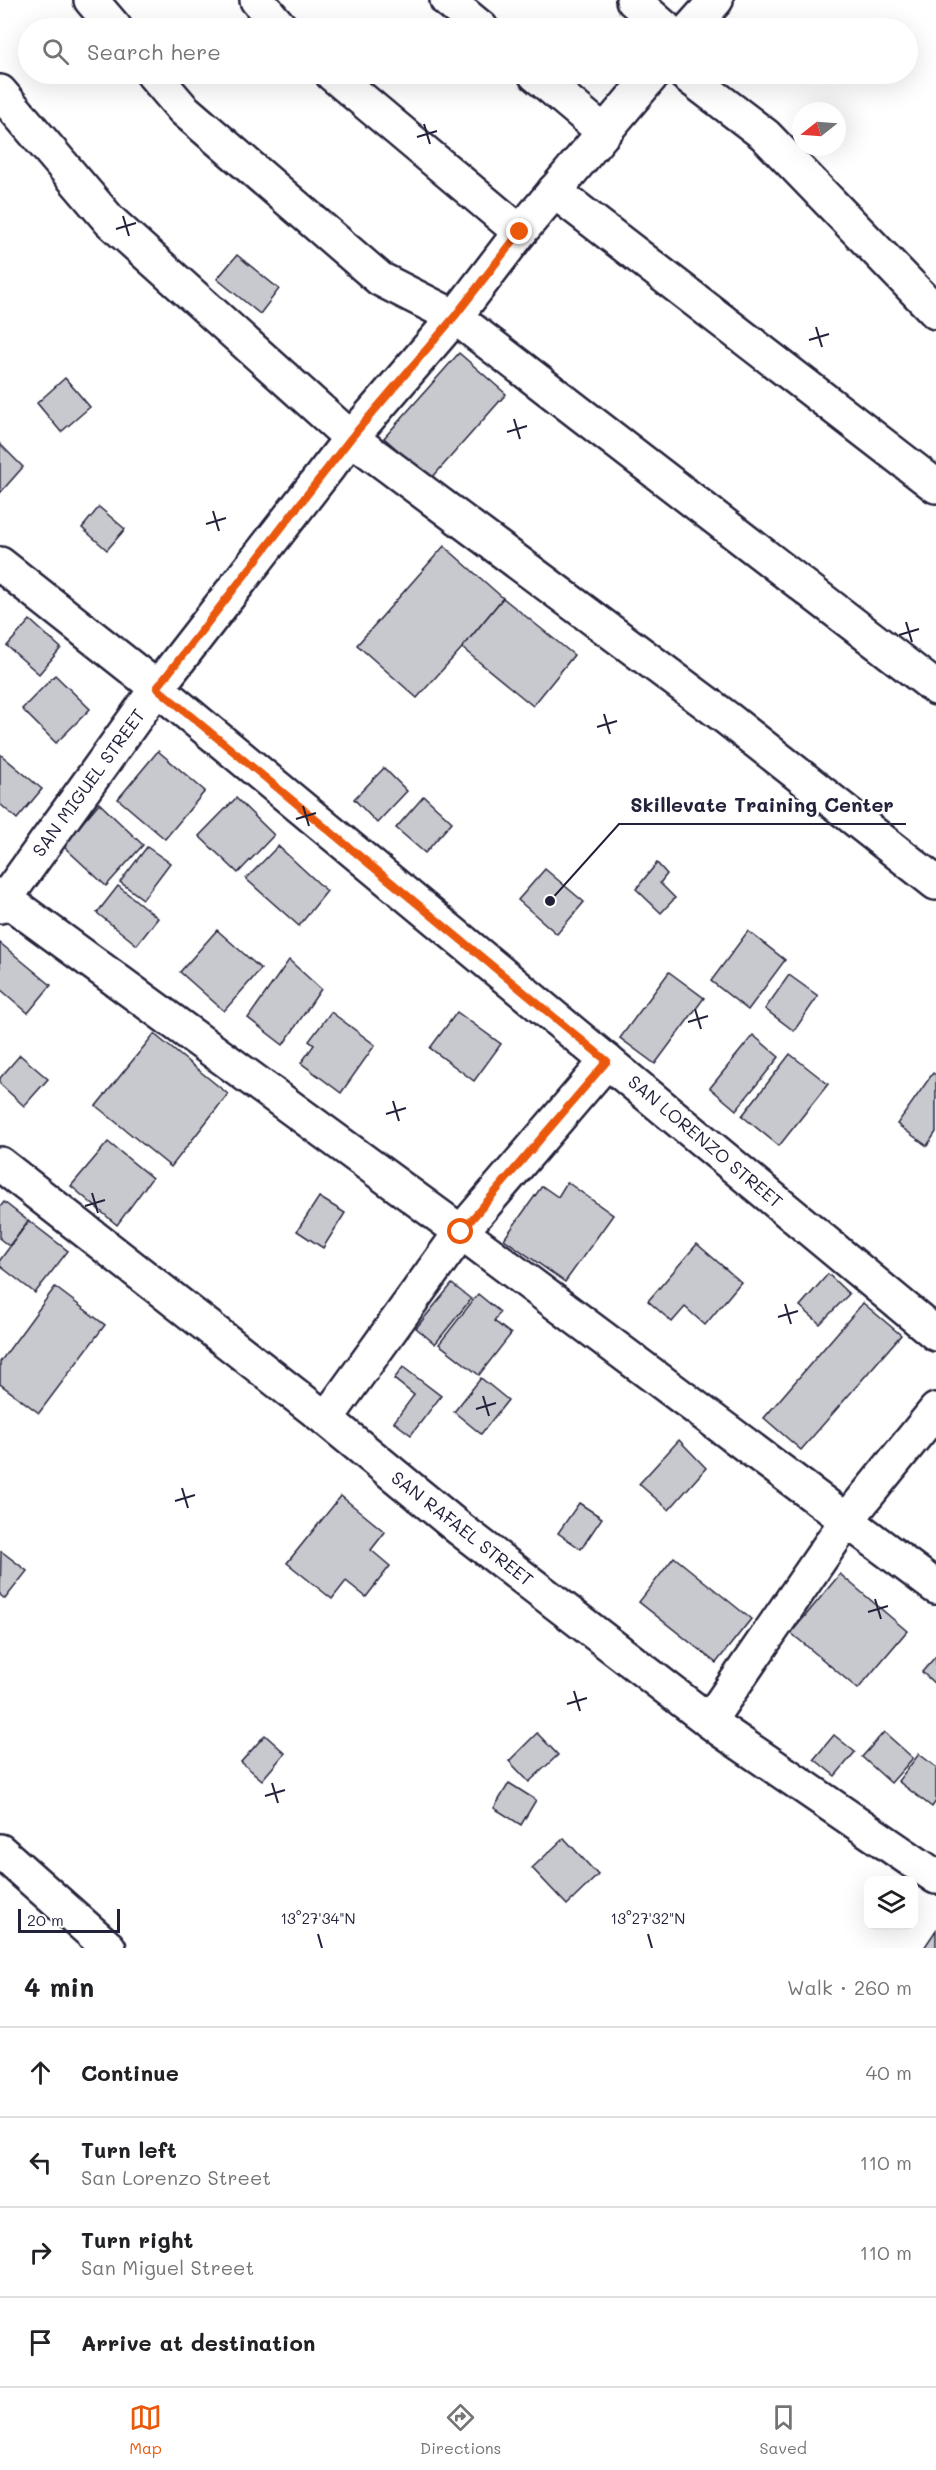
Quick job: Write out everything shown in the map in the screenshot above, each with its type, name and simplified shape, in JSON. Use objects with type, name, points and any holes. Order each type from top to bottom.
[{"type":"street","points":[[91,0],[106,18]]},
{"type":"street","points":[[257,0],[273,18]]},
{"type":"street","points":[[447,0],[469,18]]},
{"type":"street","points":[[633,0],[654,18]]},
{"type":"street","points":[[700,18],[716,0]]},
{"type":"street","points":[[161,84],[183,110],[380,279],[455,316],[936,688]]},
{"type":"street","points":[[344,84],[520,232]]},
{"type":"street","points":[[547,84],[604,132]]},
{"type":"street","name":"SAN MIGUEL STREET","points":[[2,900],[157,688],[351,438],[455,316],[520,232],[645,84]]},
{"type":"street","points":[[698,84],[765,135],[936,312]]},
{"type":"street","points":[[0,93],[110,221],[351,438],[728,719],[936,884]]},
{"type":"street","points":[[554,191],[936,486]]},
{"type":"street","name":"SAN LORENZO STREET","points":[[0,564],[157,688],[936,1334]]},
{"type":"street","points":[[2,900],[461,1232],[936,1587]]},
{"type":"street","points":[[326,1419],[461,1232],[607,1061]]},
{"type":"street","name":"SAN RAFAEL STREET","points":[[0,1164],[326,1419],[460,1529],[709,1721],[936,1877]]},
{"type":"street","points":[[709,1721],[847,1520],[936,1410]]},
{"type":"street","points":[[0,1851],[109,1948]]},
{"type":"building","points":[[237,255],[279,289],[260,314],[217,279]]},
{"type":"building","points":[[459,353],[506,394],[431,479],[384,438]]},
{"type":"building","points":[[65,378],[90,407],[61,432],[37,403]]},
{"type":"building","points":[[0,444],[23,467],[0,493]]},
{"type":"building","points":[[99,507],[125,529],[107,550],[82,528]]},
{"type":"building","points":[[444,546],[503,598],[417,698],[357,645]]},
{"type":"building","points":[[503,598],[574,655],[533,706],[462,648]]},
{"type":"building","points":[[30,620],[61,648],[39,674],[7,646]]},
{"type":"building","points":[[55,675],[90,709],[56,743],[22,709]]},
{"type":"building","points":[[158,751],[205,791],[165,839],[118,799]]},
{"type":"building","points":[[0,754],[42,789],[17,819],[0,804]]},
{"type":"building","points":[[384,768],[407,791],[377,823],[354,799]]},
{"type":"building","points":[[424,796],[452,822],[425,853],[396,828]]},
{"type":"building","points":[[236,798],[274,835],[238,873],[199,836]]},
{"type":"building","points":[[99,803],[143,845],[106,886],[63,846]]},
{"type":"building","points":[[278,846],[327,891],[299,926],[246,879]]},
{"type":"building","points":[[147,847],[170,863],[143,899],[120,882]]},
{"type":"building","points":[[657,863],[667,874],[660,883],[675,898],[661,913],[636,889]]},
{"type":"building","points":[[545,869],[584,902],[557,934],[518,900]]},
{"type":"building","points":[[118,886],[158,918],[137,945],[97,913]]},
{"type":"building","points":[[217,930],[261,969],[224,1011],[180,972]]},
{"type":"building","points":[[748,931],[785,960],[748,1010],[711,981]]},
{"type":"building","points":[[0,943],[51,985],[28,1013],[0,989]]},
{"type":"building","points":[[289,960],[321,989],[283,1045],[248,1018]]},
{"type":"building","points":[[669,972],[704,998],[655,1064],[620,1038]]},
{"type":"building","points":[[789,975],[818,996],[794,1031],[765,1009]]},
{"type":"building","points":[[331,1012],[375,1045],[341,1093],[301,1063],[314,1045],[309,1041]]},
{"type":"building","points":[[457,1012],[501,1044],[474,1081],[430,1048]]},
{"type":"building","points":[[154,1034],[228,1094],[171,1167],[96,1106]]},
{"type":"building","points":[[753,1035],[779,1057],[736,1110],[710,1088]]},
{"type":"building","points":[[790,1054],[828,1084],[779,1146],[742,1116]]},
{"type":"building","points":[[20,1055],[48,1079],[24,1106],[0,1084],[0,1078]]},
{"type":"building","points":[[933,1073],[936,1075],[936,1132],[927,1146],[897,1124]]},
{"type":"building","points":[[108,1142],[152,1178],[117,1225],[71,1186]]},
{"type":"building","points":[[567,1182],[613,1215],[565,1282],[504,1239],[542,1186],[558,1197]]},
{"type":"building","points":[[319,1197],[345,1213],[323,1248],[297,1231]]},
{"type":"building","points":[[4,1202],[28,1221],[9,1246],[0,1239],[0,1207]]},
{"type":"building","points":[[29,1221],[68,1251],[35,1293],[0,1266],[0,1260]]},
{"type":"building","points":[[697,1244],[741,1282],[705,1325],[685,1307],[672,1322],[648,1301]]},
{"type":"building","points":[[828,1274],[849,1294],[820,1324],[800,1306]]},
{"type":"building","points":[[452,1284],[471,1299],[435,1344],[416,1328]]},
{"type":"building","points":[[55,1287],[105,1325],[39,1413],[0,1384],[0,1362]]},
{"type":"building","points":[[478,1294],[500,1312],[494,1321],[511,1334],[479,1375],[439,1344]]},
{"type":"building","points":[[863,1303],[901,1335],[801,1450],[764,1418]]},
{"type":"building","points":[[403,1367],[441,1396],[411,1435],[394,1422],[414,1395],[394,1379]]},
{"type":"building","points":[[481,1378],[508,1400],[481,1434],[454,1412]]},
{"type":"building","points":[[679,1440],[706,1468],[669,1510],[639,1484]]},
{"type":"building","points":[[341,1496],[385,1532],[371,1550],[390,1566],[366,1597],[346,1581],[332,1599],[287,1563]]},
{"type":"building","points":[[579,1503],[602,1518],[581,1549],[558,1533]]},
{"type":"building","points":[[1,1551],[27,1571],[5,1599],[0,1595]]},
{"type":"building","points":[[674,1557],[751,1619],[716,1663],[639,1602]]},
{"type":"building","points":[[840,1574],[907,1631],[858,1689],[791,1633]]},
{"type":"building","points":[[936,1656],[936,1685],[922,1672]]},
{"type":"building","points":[[884,1732],[913,1758],[891,1783],[862,1757]]},
{"type":"building","points":[[537,1733],[558,1755],[529,1782],[509,1761]]},
{"type":"building","points":[[265,1735],[285,1753],[262,1780],[241,1762]]},
{"type":"building","points":[[834,1735],[855,1752],[835,1776],[814,1759]]},
{"type":"building","points":[[919,1754],[936,1767],[936,1801],[932,1807],[898,1781]]},
{"type":"building","points":[[509,1783],[536,1800],[521,1825],[494,1808]]},
{"type":"building","points":[[564,1838],[598,1875],[567,1905],[532,1868]]},
{"type":"building","points":[[936,1930],[936,1948],[924,1948]]},
{"type":"place","name":"Skillevate Training Center","points":[[550,901]]},
{"type":"route","points":[[461,1232],[607,1061],[157,688],[351,438],[455,316],[520,232]]}]
